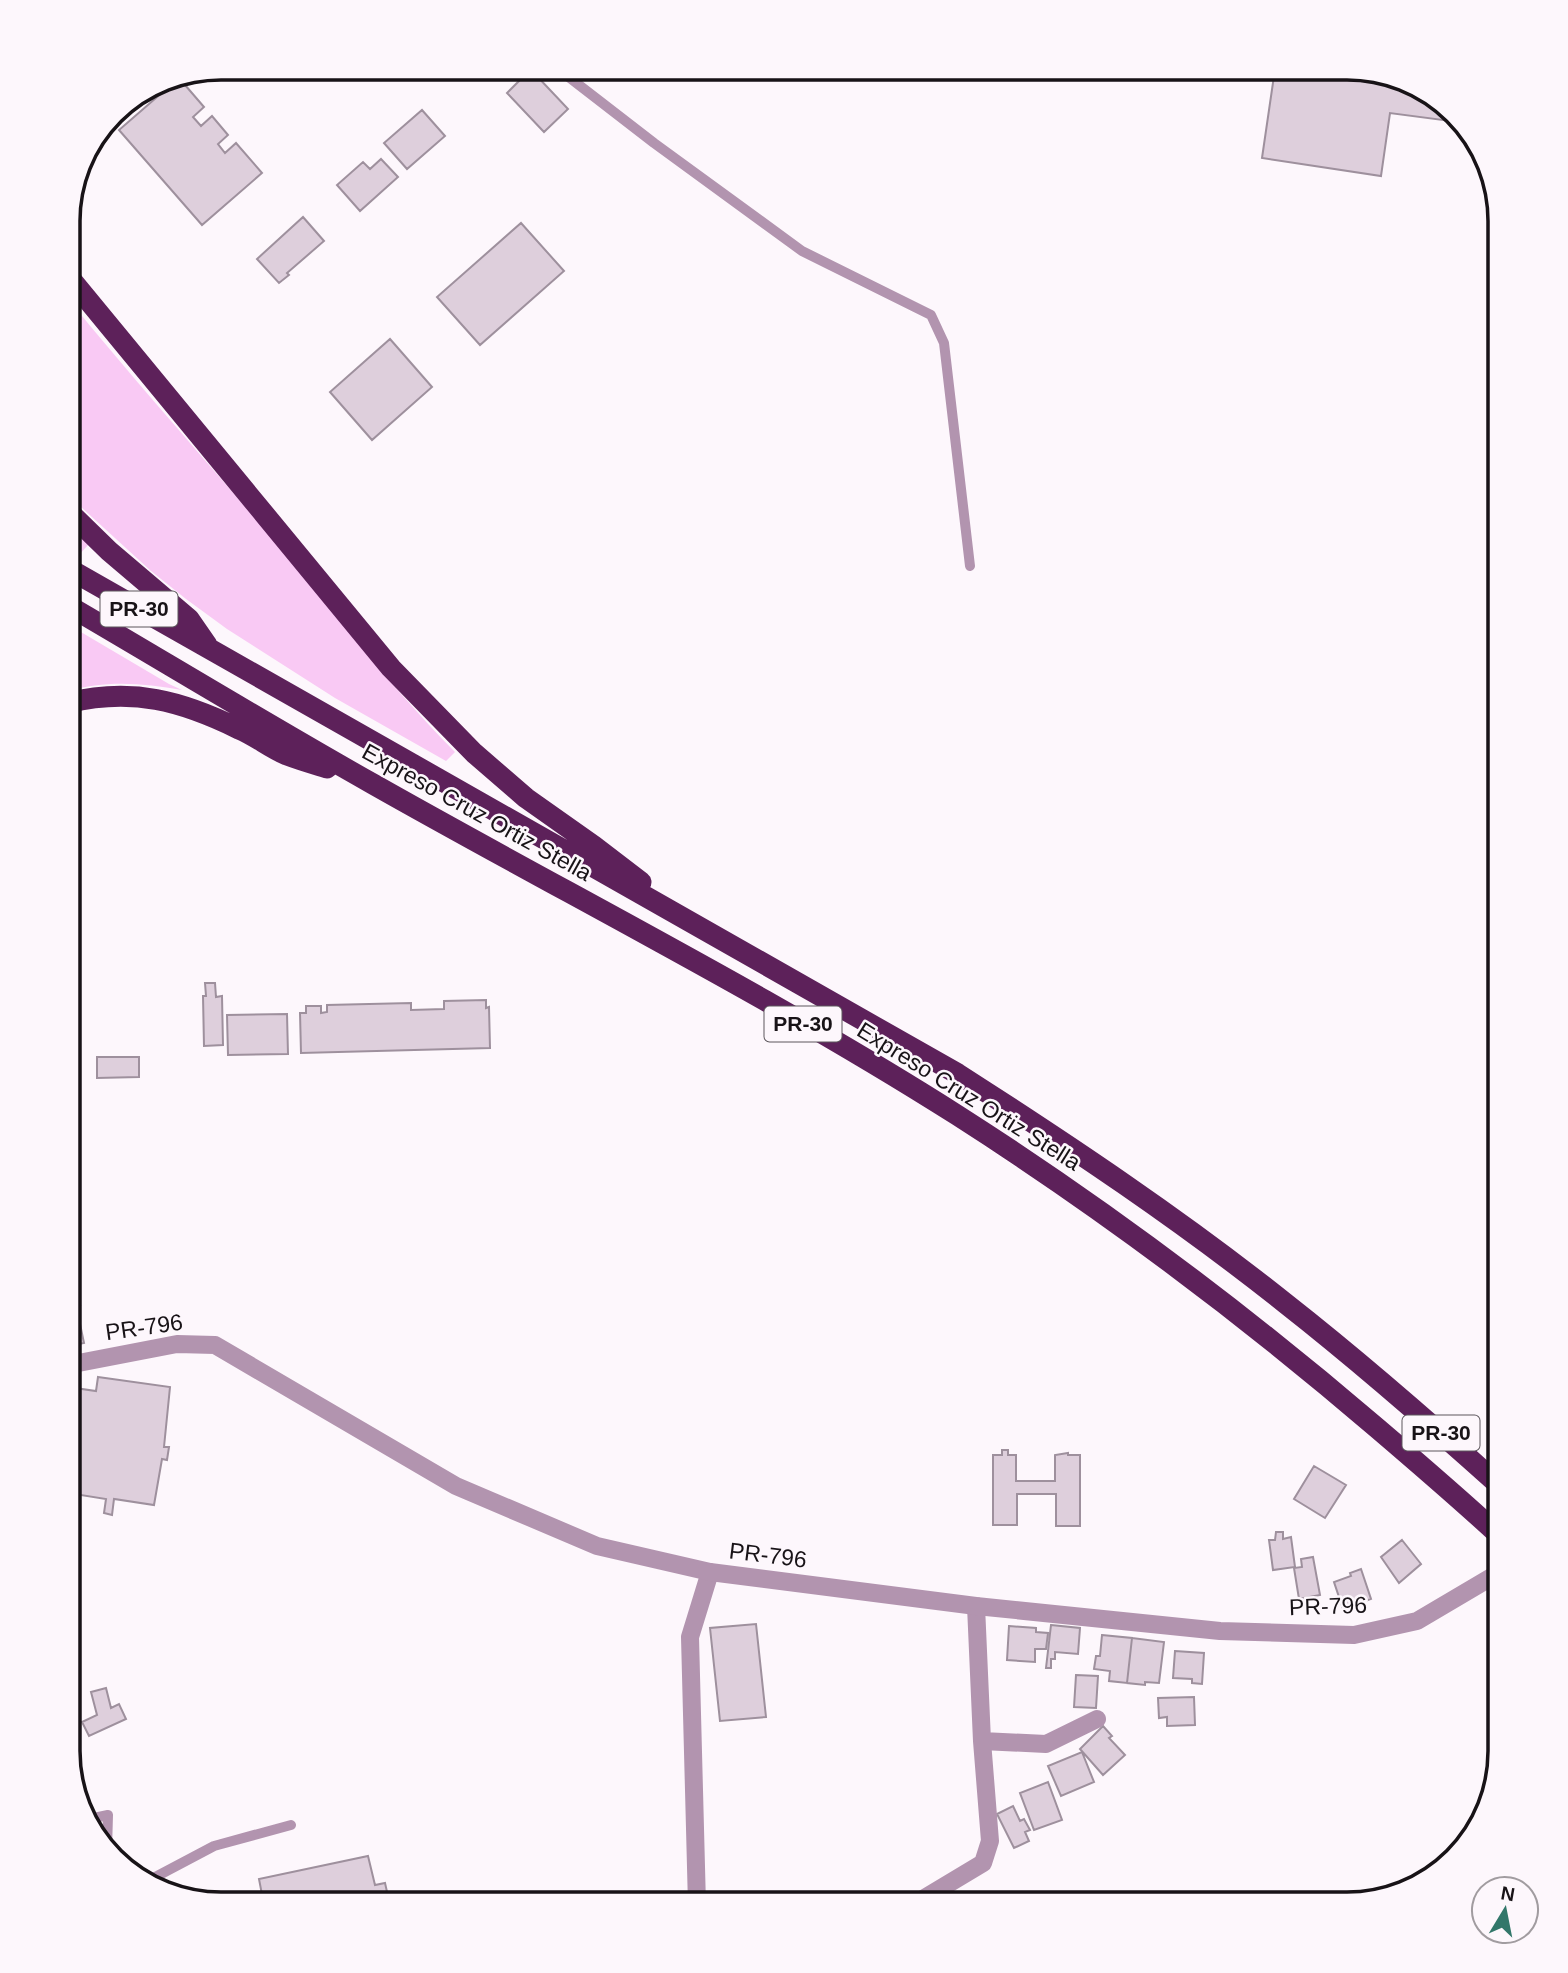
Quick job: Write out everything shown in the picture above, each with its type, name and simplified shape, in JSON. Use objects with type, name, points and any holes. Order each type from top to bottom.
[{"type":"highway","points":[[81,292],[391,668],[474,753],[526,798],[594,846],[700,929]]},
{"type":"highway","points":[[81,524],[189,619],[210,650]]},
{"type":"highway","name":"Expreso Cruz Ortiz Stella","points":[[81,576],[958,1074],[1112,1175],[1283,1301],[1488,1476]]},
{"type":"highway","name":"Expreso Cruz Ortiz Stella","points":[[81,613],[370,783],[789,1016],[957,1115],[1078,1196],[1262,1332],[1488,1525]]},
{"type":"highway","points":[[81,700],[125,695],[183,704],[242,730],[286,754],[370,783]]},
{"type":"street","name":"PR-796","points":[[80,1363],[177,1344],[215,1345],[456,1486],[597,1546],[710,1572],[976,1606],[1220,1631],[1354,1634],[1417,1621],[1488,1579]]},
{"type":"street","points":[[697,1892],[690,1637],[710,1572]]},
{"type":"street","points":[[935,1892],[983,1863],[990,1841],[976,1606]]},
{"type":"street","points":[[982,1741],[1046,1744],[1097,1719]]},
{"type":"lane","points":[[573,80],[802,251],[931,315],[944,343],[970,566]]},
{"type":"lane","points":[[97,1817],[108,1815],[107,1835]]},
{"type":"lane","points":[[156,1877],[214,1846],[291,1825]]},
{"type":"shaded area","points":[[81,314],[378,667],[455,752],[446,761],[335,698],[227,629],[151,571],[81,507]]},
{"type":"shaded area","points":[[81,536],[89,544],[81,553]]},
{"type":"shaded area","points":[[81,632],[182,690],[125,684],[82,688]]},
{"type":"building","points":[[520,80],[541,80],[568,109],[544,132],[507,93]]},
{"type":"building","points":[[1273,81],[1356,81],[1383,85],[1417,99],[1445,120],[1390,113],[1381,176],[1262,158]]},
{"type":"building","points":[[185,85],[204,107],[193,117],[201,126],[212,116],[228,135],[218,144],[225,153],[236,143],[262,173],[202,225],[119,130],[160,95]]},
{"type":"building","points":[[422,110],[445,136],[407,169],[384,143]]},
{"type":"building","points":[[381,159],[398,177],[360,211],[337,185],[363,162],[370,169]]},
{"type":"building","points":[[303,217],[324,241],[279,283],[257,259]]},
{"type":"building","points":[[521,223],[564,271],[480,345],[437,297]]},
{"type":"building","points":[[390,339],[432,387],[372,440],[330,392]]},
{"type":"building","points":[[205,983],[215,983],[216,997],[222,996],[223,1045],[204,1046]]},
{"type":"building","points":[[486,1000],[486,1008],[489,1007],[490,1048],[301,1053],[300,1013],[306,1013],[306,1006],[321,1006],[321,1013],[327,1012],[327,1005],[411,1003],[411,1010],[444,1009],[444,1001]]},
{"type":"building","points":[[287,1014],[288,1054],[228,1055],[227,1015]]},
{"type":"building","points":[[97,1057],[139,1057],[139,1077],[97,1078]]},
{"type":"building","points":[[80,1325],[84,1343],[80,1344]]},
{"type":"building","points":[[98,1377],[170,1387],[164,1447],[169,1447],[167,1460],[162,1459],[154,1505],[114,1499],[112,1515],[104,1513],[106,1499],[80,1495],[80,1389],[96,1391]]},
{"type":"building","points":[[1002,1450],[1008,1450],[1008,1455],[1016,1455],[1016,1481],[1055,1481],[1055,1455],[1080,1455],[1080,1526],[1056,1526],[1056,1494],[1017,1494],[1017,1525],[993,1525],[993,1455],[1002,1455]]},
{"type":"building","points":[[1314,1466],[1346,1485],[1325,1518],[1294,1499]]},
{"type":"building","points":[[1276,1532],[1283,1532],[1283,1539],[1291,1537],[1295,1567],[1273,1570],[1269,1540],[1275,1540]]},
{"type":"building","points":[[1402,1540],[1421,1564],[1399,1583],[1381,1557]]},
{"type":"building","points":[[1313,1557],[1320,1595],[1299,1599],[1294,1568],[1302,1567],[1301,1559]]},
{"type":"building","points":[[1361,1569],[1371,1599],[1343,1609],[1334,1582]]},
{"type":"building","points":[[756,1624],[766,1717],[720,1721],[710,1628]]},
{"type":"building","points":[[1051,1625],[1080,1628],[1078,1654],[1055,1652],[1055,1659],[1051,1659],[1051,1668],[1046,1668]]},
{"type":"building","points":[[1009,1626],[1036,1628],[1036,1632],[1048,1633],[1046,1649],[1035,1649],[1035,1662],[1007,1660]]},
{"type":"building","points":[[1102,1635],[1132,1638],[1127,1683],[1109,1681],[1110,1671],[1094,1669],[1096,1656],[1100,1656]]},
{"type":"building","points":[[1132,1638],[1164,1642],[1159,1683],[1127,1683]]},
{"type":"building","points":[[1175,1651],[1204,1653],[1202,1684],[1192,1683],[1192,1679],[1173,1678]]},
{"type":"building","points":[[1076,1675],[1098,1676],[1096,1708],[1074,1707]]},
{"type":"building","points":[[106,1688],[111,1708],[119,1704],[126,1719],[89,1736],[82,1722],[97,1715],[91,1692]]},
{"type":"building","points":[[1194,1697],[1195,1725],[1167,1726],[1167,1717],[1159,1718],[1158,1698]]},
{"type":"building","points":[[1103,1726],[1112,1736],[1109,1738],[1125,1755],[1103,1775],[1080,1749]]},
{"type":"building","points":[[1082,1752],[1094,1782],[1061,1796],[1048,1766]]},
{"type":"building","points":[[1048,1782],[1062,1820],[1034,1830],[1020,1793]]},
{"type":"building","points":[[1013,1806],[1020,1821],[1024,1819],[1030,1830],[1025,1832],[1029,1841],[1014,1848],[997,1814]]},
{"type":"building","points":[[368,1856],[375,1885],[385,1883],[387,1892],[262,1892],[259,1879]]}]
